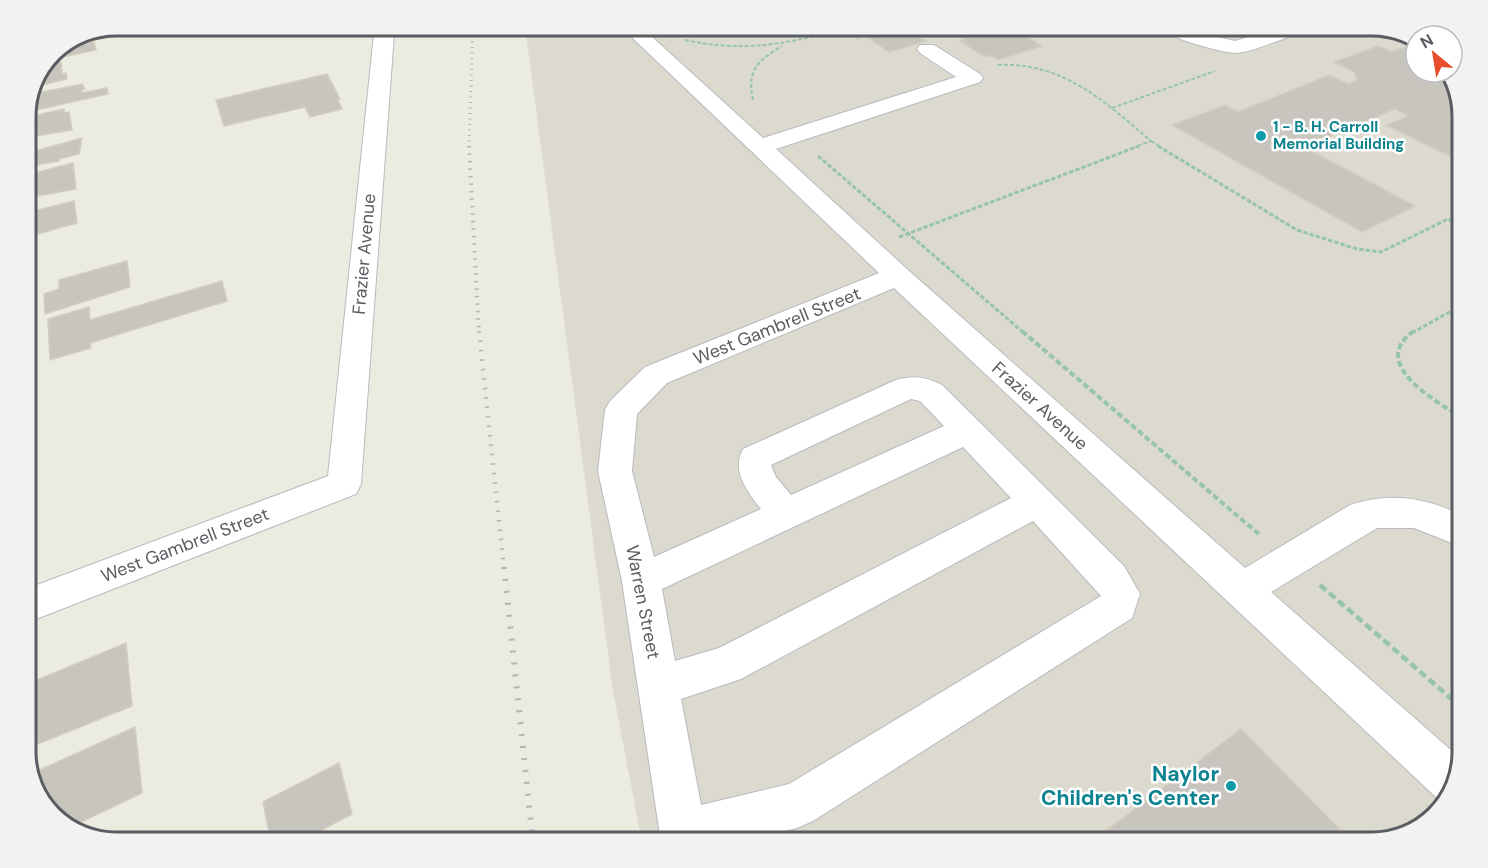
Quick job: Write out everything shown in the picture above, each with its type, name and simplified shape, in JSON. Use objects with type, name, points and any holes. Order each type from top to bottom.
[{"type":"street","name":"Frazier Avenue","points":[[344,484],[384,36]]},
{"type":"street","name":"Frazier Avenue","points":[[640,36],[868,249],[1448,777]]},
{"type":"street","points":[[1189,36],[1236,47],[1270,36]]},
{"type":"street","points":[[759,147],[973,78],[927,49]]},
{"type":"street","name":"West Gambrell Street","points":[[656,375],[898,276]]},
{"type":"street","name":"Warren Street","points":[[656,375],[621,410],[615,471],[641,581],[683,832]]},
{"type":"street","points":[[702,832],[797,805],[1119,606],[1121,594],[1111,578],[930,393],[921,388],[907,388],[755,458],[752,464],[754,472],[785,514]]},
{"type":"street","points":[[641,581],[967,430]]},
{"type":"street","name":"West Gambrell Street","points":[[36,602],[344,484]]},
{"type":"street","points":[[658,686],[727,665],[1037,502]]},
{"type":"street","points":[[1241,590],[1364,516],[1381,511],[1418,512],[1452,526]]},
{"type":"path","points":[[691,47],[682,40],[726,47],[785,44],[816,36]]},
{"type":"path","points":[[753,100],[749,84],[753,69],[766,55],[785,44]]},
{"type":"path","points":[[950,64],[980,61],[997,65],[1014,63],[1042,68],[1090,93],[1151,141],[1298,230],[1358,249],[1381,252],[1448,219],[1452,222]]},
{"type":"path","points":[[1111,108],[1216,71]]},
{"type":"path","points":[[744,93],[1452,699]]},
{"type":"path","points":[[868,249],[1151,141]]},
{"type":"path","points":[[1452,311],[1406,338],[1398,347],[1397,358],[1402,371],[1414,384],[1452,411]]},
{"type":"shaded area","points":[[526,36],[1372,36],[1404,43],[1404,84],[1445,84],[1452,110],[1452,752],[1446,783],[1429,809],[1403,826],[1372,832],[640,832],[613,691]]},
{"type":"building","points":[[866,36],[918,36],[926,41],[889,52]]},
{"type":"building","points":[[958,36],[1025,36],[1042,46],[998,60],[990,55],[985,57],[960,41],[965,40]]},
{"type":"building","points":[[94,42],[96,50],[62,57],[76,47]]},
{"type":"building","name":"1 - B. H. Carroll Memorial Building","points":[[1378,46],[1392,52],[1404,48],[1404,84],[1445,84],[1452,110],[1452,157],[1386,125],[1409,116],[1395,109],[1304,147],[1415,206],[1362,232],[1172,125],[1225,105],[1238,112],[1329,75],[1349,84],[1357,80],[1354,72],[1334,62]]},
{"type":"building","points":[[61,62],[62,74],[66,73],[67,79],[42,85],[52,67]]},
{"type":"building","points":[[327,74],[340,99],[337,99],[342,109],[310,117],[305,107],[224,126],[216,100]]},
{"type":"building","points":[[82,84],[85,89],[82,89],[82,93],[107,88],[108,94],[36,110],[40,93]]},
{"type":"building","points":[[64,109],[64,113],[69,112],[72,130],[36,136],[36,115]]},
{"type":"building","points":[[82,138],[79,154],[59,159],[59,161],[36,165],[36,151]]},
{"type":"building","points":[[73,163],[76,189],[36,196],[36,173]]},
{"type":"building","points":[[74,201],[77,223],[36,234],[36,210]]},
{"type":"building","points":[[127,261],[130,287],[45,314],[44,294],[59,289],[59,280]]},
{"type":"building","points":[[222,281],[227,301],[90,343],[91,348],[50,360],[48,319],[89,307],[90,320]]},
{"type":"building","points":[[126,643],[132,706],[36,745],[36,680]]},
{"type":"building","points":[[135,727],[142,793],[79,823],[67,816],[49,797],[38,770]]},
{"type":"building","name":"Naylor Children's Center","points":[[1241,729],[1342,832],[1104,832]]},
{"type":"building","points":[[339,763],[352,814],[318,832],[269,832],[263,802]]},
{"type":"railway","points":[[469,146],[473,36]]},
{"type":"railway","points":[[469,146],[479,333]]},
{"type":"railway","points":[[479,331],[504,569]]},
{"type":"railway","points":[[504,567],[532,832]]},
{"type":"place","name":"1 - B. H. Carroll Memorial Building","points":[[1261,136]]},
{"type":"place","name":"Naylor Children's Center","points":[[1231,786]]}]
